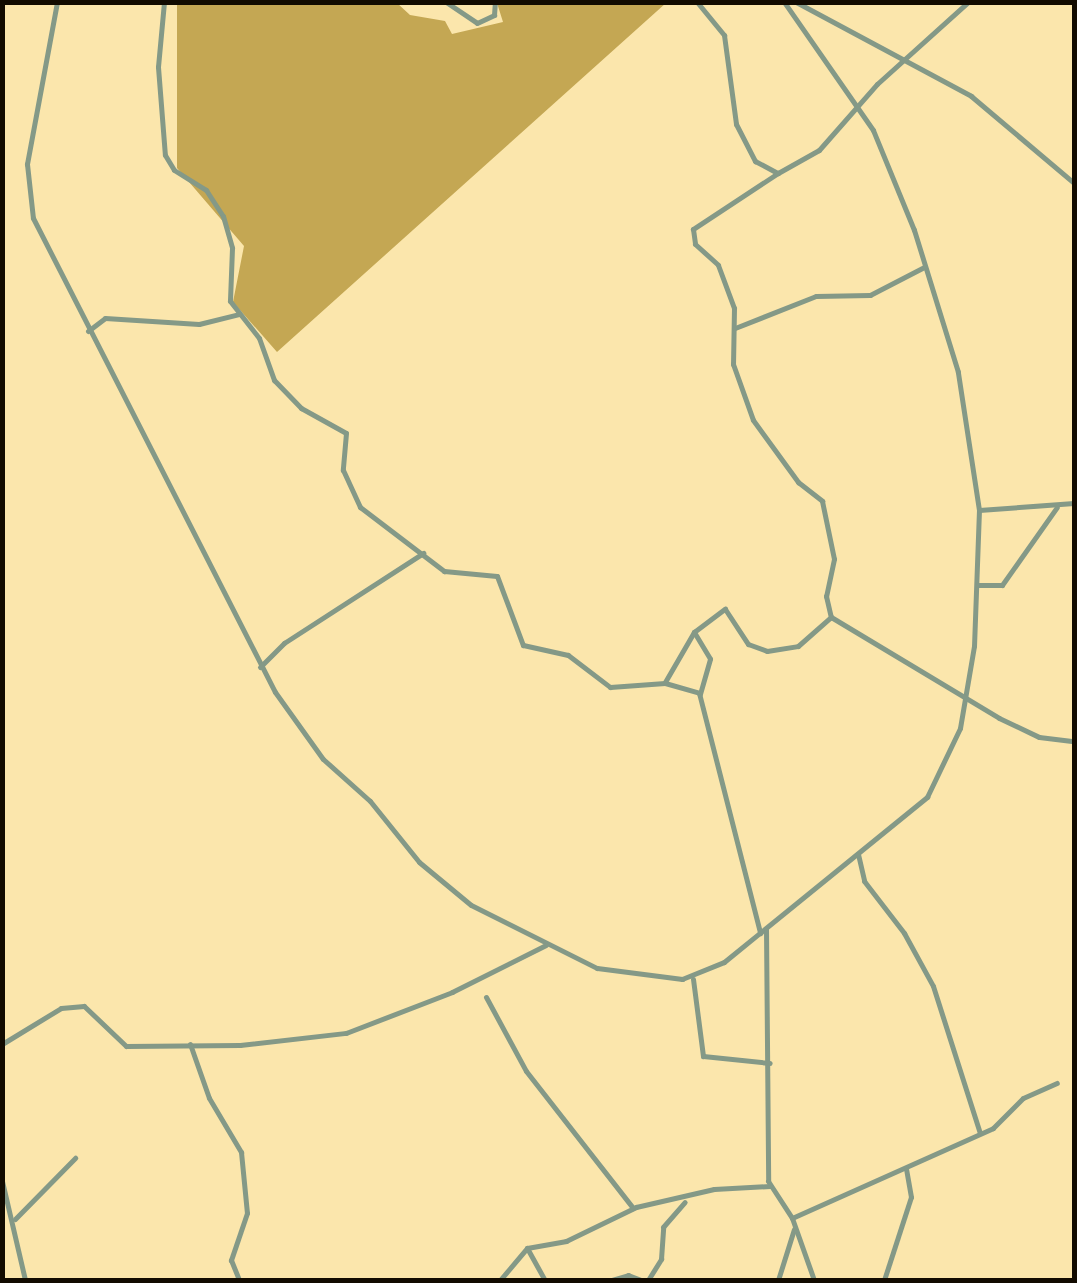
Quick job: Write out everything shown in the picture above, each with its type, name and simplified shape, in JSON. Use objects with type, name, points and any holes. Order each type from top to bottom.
[{"type":"street","points":[[57,2],[26,182],[32,218],[203,544],[260,667],[319,754],[370,801],[419,862],[482,912],[600,969],[694,979],[763,932],[934,789],[955,745],[966,701],[978,585],[979,510],[961,382],[924,267],[893,176],[858,111],[784,2]]},
{"type":"street","points":[[164,2],[158,67],[165,155],[174,170],[206,190],[223,216],[232,248],[230,301],[283,391],[346,433],[342,461],[355,502],[450,573],[497,576],[523,645],[568,655],[610,686],[664,683],[700,695]]},
{"type":"street","points":[[446,2],[478,23],[494,15],[495,2]]},
{"type":"street","points":[[697,2],[717,19],[725,37],[736,124],[756,160],[778,173]]},
{"type":"street","points":[[796,2],[905,65],[971,96],[1074,184]]},
{"type":"street","points":[[968,2],[905,65],[878,84],[858,111],[819,150],[693,227],[695,244],[712,257],[723,277],[735,328],[734,374],[753,420],[798,482],[822,501],[834,559],[826,596],[831,617],[966,701],[1039,736],[1074,741]]},
{"type":"street","points":[[735,328],[816,296],[870,294],[924,267]]},
{"type":"street","points":[[88,331],[105,318],[200,324],[240,314]]},
{"type":"street","points":[[979,510],[1074,503]]},
{"type":"street","points":[[978,585],[1001,586],[1057,507]]},
{"type":"street","points":[[260,667],[284,643],[423,553]]},
{"type":"street","points":[[664,683],[694,632],[728,609],[748,644],[778,650],[811,638],[831,617]]},
{"type":"street","points":[[694,632],[710,659],[700,695],[763,932],[770,1063],[770,1186],[794,1222],[814,1280]]},
{"type":"street","points":[[858,854],[864,882],[904,932],[932,986],[980,1133]]},
{"type":"street","points":[[2,1044],[61,1008],[84,1006],[121,1044],[190,1044],[346,1033],[452,992],[546,944]]},
{"type":"street","points":[[694,979],[703,1056],[770,1063]]},
{"type":"street","points":[[486,996],[526,1071],[633,1208]]},
{"type":"street","points":[[190,1044],[245,1170],[247,1213],[231,1260],[238,1280]]},
{"type":"street","points":[[778,1280],[794,1222],[1003,1122],[1024,1098],[1057,1083]]},
{"type":"street","points":[[14,1220],[76,1158]]},
{"type":"street","points":[[884,1280],[911,1197],[906,1169]]},
{"type":"street","points":[[2,1181],[25,1280]]},
{"type":"street","points":[[500,1280],[527,1248],[566,1241],[633,1208],[770,1186]]},
{"type":"street","points":[[612,1280],[628,1275],[644,1280],[661,1259],[666,1222],[692,1197]]},
{"type":"street","points":[[527,1248],[545,1280]]},
{"type":"shaded area","points":[[177,2],[397,3],[410,15],[445,21],[452,34],[503,22],[497,3],[666,3],[277,352],[233,302],[244,246],[177,168]]}]
